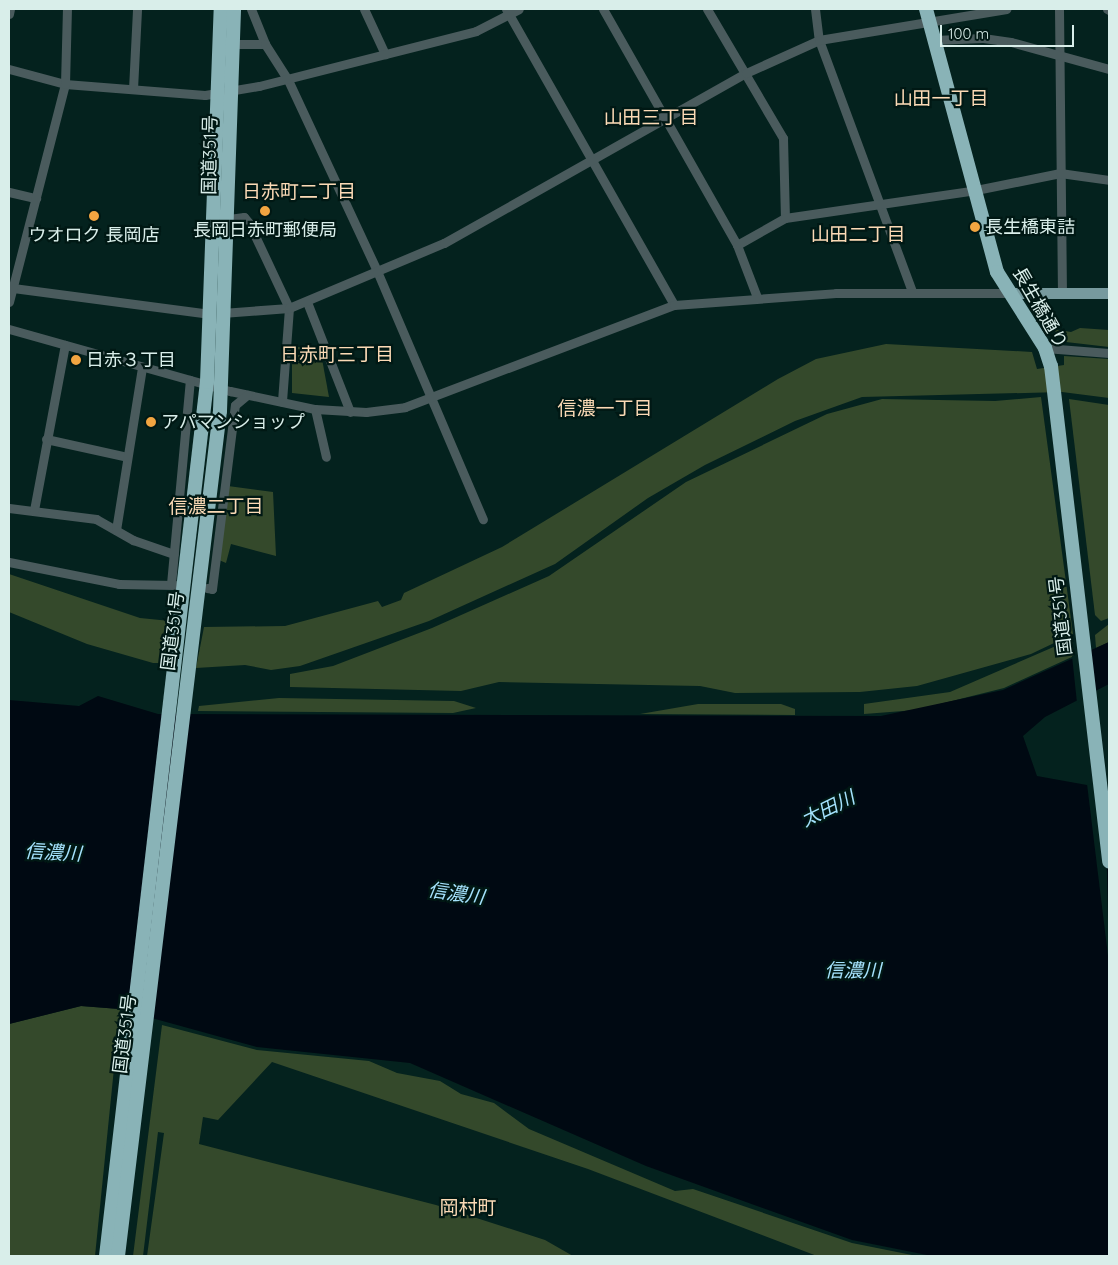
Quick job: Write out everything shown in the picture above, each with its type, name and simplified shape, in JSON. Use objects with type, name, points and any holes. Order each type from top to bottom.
[{"type":"highway","name":"国道351号","points":[[118,1256],[186,631],[207,382],[228,219],[221,9]]},
{"type":"highway","name":"国道351号","points":[[106,1256],[186,631],[222,388],[216,314],[225,92],[233,44],[234,9]]},
{"type":"highway","name":"長生橋通り","points":[[926,9],[997,272],[1045,348],[1051,366]]},
{"type":"highway","name":"国道351号","points":[[1051,366],[1109,862]]},
{"type":"main road","points":[[1010,293],[1109,293]]},
{"type":"street","points":[[9,14],[10,9]]},
{"type":"street","points":[[9,302],[65,84],[67,9]]},
{"type":"street","points":[[133,89],[137,9]]},
{"type":"street","points":[[251,9],[264,44],[288,80],[377,271],[427,398],[483,519]]},
{"type":"street","points":[[364,9],[385,54]]},
{"type":"street","points":[[9,69],[65,84],[133,89],[225,92],[288,80],[482,30],[508,12],[519,9]]},
{"type":"street","points":[[603,9],[737,245],[757,297]]},
{"type":"street","points":[[707,9],[783,138],[784,218]]},
{"type":"street","points":[[815,9],[819,40],[912,291]]},
{"type":"street","points":[[13,288],[216,314],[289,308],[307,302],[444,242],[667,120],[746,73],[819,40],[930,25],[981,11],[1006,9]]},
{"type":"street","points":[[1059,9],[1062,294]]},
{"type":"street","points":[[508,12],[594,159],[674,305]]},
{"type":"street","points":[[934,40],[983,38],[1060,55],[1109,69]]},
{"type":"street","points":[[233,44],[264,44]]},
{"type":"street","points":[[737,245],[784,218],[976,190],[1060,172],[1109,180]]},
{"type":"street","points":[[9,192],[36,198]]},
{"type":"street","points":[[228,219],[244,217],[249,223],[289,308],[282,402]]},
{"type":"street","points":[[9,329],[190,380],[207,382],[247,395],[315,409],[350,412],[396,408],[427,398],[674,305],[757,297],[912,291],[1010,293]]},
{"type":"street","points":[[307,302],[350,412]]},
{"type":"street","points":[[34,510],[65,345]]},
{"type":"street","points":[[1045,348],[1109,353]]},
{"type":"street","points":[[116,530],[142,367]]},
{"type":"street","points":[[9,562],[119,584],[173,585],[174,554],[190,380]]},
{"type":"street","points":[[207,588],[212,589],[235,405],[247,395]]},
{"type":"street","points":[[315,409],[326,457]]},
{"type":"street","points":[[46,439],[127,457]]},
{"type":"street","points":[[9,508],[96,519],[116,530],[174,554]]},
{"type":"green space","points":[[1080,328],[1109,330],[1109,347],[1066,342],[1053,329],[1071,332]]},
{"type":"green space","points":[[886,344],[1032,352],[1037,369],[1064,365],[1064,356],[1109,359],[1109,398],[1062,392],[862,397],[795,421],[705,465],[648,498],[555,564],[429,621],[300,666],[271,670],[245,665],[196,668],[204,627],[285,626],[378,601],[382,607],[401,600],[404,593],[502,547],[778,379],[816,359]]},
{"type":"green space","points":[[292,347],[313,347],[322,359],[329,397],[292,393]]},
{"type":"green space","points":[[1041,397],[1073,634],[1031,654],[917,686],[860,692],[735,693],[700,686],[499,682],[461,691],[290,687],[290,674],[333,666],[432,628],[549,576],[686,482],[827,414],[882,399],[995,401]]},
{"type":"green space","points":[[1069,399],[1109,405],[1109,618],[1101,621],[1095,615]]},
{"type":"green space","points":[[228,486],[273,492],[276,556],[231,544],[226,563],[219,560]]},
{"type":"green space","points":[[9,574],[140,618],[170,621],[168,663],[153,663],[87,644],[9,612]]},
{"type":"green space","points":[[1109,624],[1109,642],[1096,648],[1095,635]]},
{"type":"green space","points":[[1072,639],[1074,656],[1004,688],[916,710],[864,714],[864,704],[950,692]]},
{"type":"green space","points":[[279,698],[454,701],[476,708],[453,713],[198,711],[199,706]]},
{"type":"green space","points":[[698,704],[781,704],[795,709],[795,715],[640,714]]},
{"type":"green space","points":[[81,1006],[120,1009],[95,1256],[9,1256],[9,1024]]},
{"type":"green space","points":[[162,1025],[257,1050],[369,1061],[397,1073],[440,1081],[461,1094],[494,1103],[529,1129],[675,1191],[693,1189],[852,1243],[917,1256],[817,1256],[588,1169],[272,1062],[218,1120],[203,1117],[199,1144],[436,1205],[545,1240],[573,1256],[147,1256],[164,1133],[158,1132],[143,1256],[133,1256]]},
{"type":"water","name":"信濃川","points":[[1109,642],[1109,684],[1045,717],[1023,736],[1037,776],[1109,789],[1109,1256],[932,1256],[852,1240],[646,1166],[410,1063],[257,1047],[119,1009],[81,1006],[9,1024],[9,700],[79,706],[98,696],[158,714],[881,716],[1003,690]]},
{"type":"pier","points":[[1089,649],[1094,694],[1077,703],[1072,656]]},
{"type":"pier","points":[[1087,784],[1105,786],[1109,964]]},
{"type":"place","name":"長岡日赤町郵便局","points":[[265,211]]},
{"type":"place","name":"ウオロク 長岡店","points":[[94,216]]},
{"type":"place","name":"長生橋東詰","points":[[975,227]]},
{"type":"place","name":"日赤３丁目","points":[[76,360]]},
{"type":"place","name":"アパマンショップ","points":[[151,422]]},
{"type":"district","name":"山田一丁目","points":[[941,99]]},
{"type":"district","name":"山田三丁目","points":[[651,118]]},
{"type":"district","name":"日赤町二丁目","points":[[299,192]]},
{"type":"district","name":"山田二丁目","points":[[858,235]]},
{"type":"district","name":"日赤町三丁目","points":[[337,355]]},
{"type":"district","name":"信濃一丁目","points":[[605,409]]},
{"type":"district","name":"信濃二丁目","points":[[216,507]]},
{"type":"district","name":"岡村町","points":[[468,1208]]},
{"type":"water label","name":"太田川","points":[[828,809]]}]
